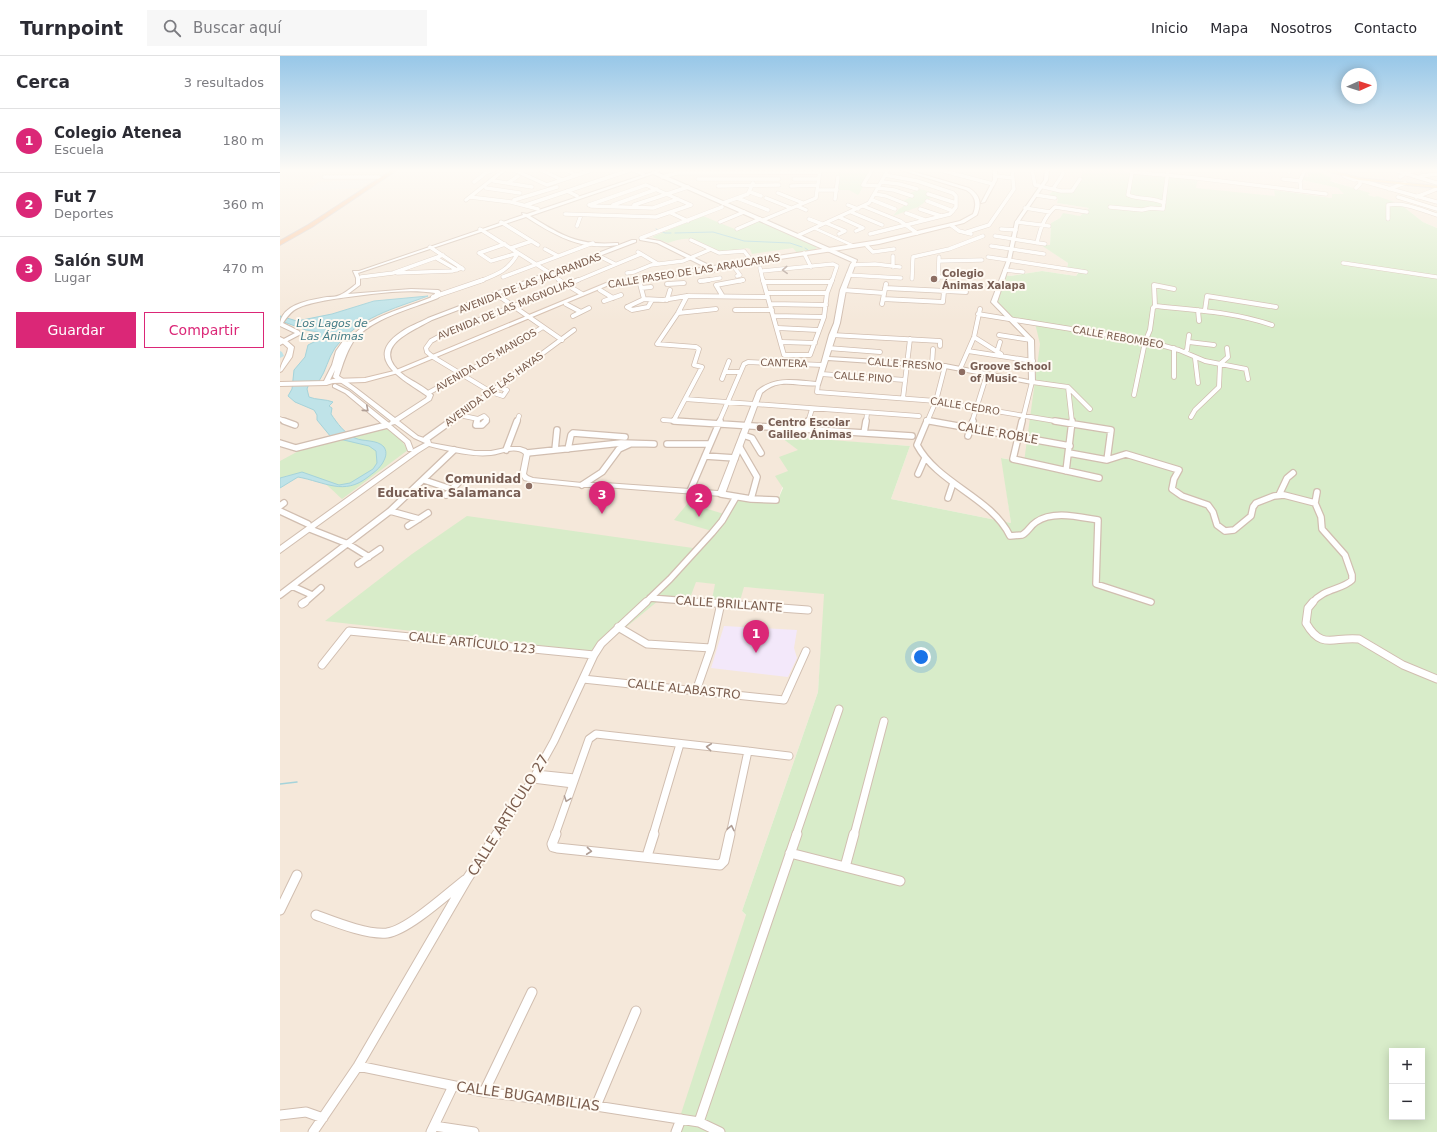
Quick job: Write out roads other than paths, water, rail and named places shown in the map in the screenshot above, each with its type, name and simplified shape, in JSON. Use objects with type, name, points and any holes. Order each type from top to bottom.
[{"type":"highway","points":[[280,240],[312,220]]},
{"type":"highway","points":[[280,244],[318,220]]},
{"type":"highway","points":[[280,244],[319,224]]},
{"type":"main road","name":"CALLE PASEO DE LAS ARAUCARIAS","points":[[326,383],[330,386],[348,386],[376,382],[608,284],[640,283],[894,240],[917,233],[952,226],[966,220]]},
{"type":"main road","name":"CALLE PASEO DE LAS ARAUCARIAS","points":[[833,250],[867,246],[971,220]]},
{"type":"main road","name":"CALLE PASEO DE LAS ARAUCARIAS","points":[[529,317],[611,286],[674,277],[752,261],[802,255]]},
{"type":"main road","points":[[280,362],[284,355],[281,342]]},
{"type":"main road","points":[[280,370],[288,361],[291,354],[291,347],[281,342]]},
{"type":"main road","name":"CALLE PASEO DE LAS ARAUCARIAS","points":[[280,384],[365,380],[397,373]]},
{"type":"street","points":[[359,274],[508,220]]},
{"type":"street","points":[[536,220],[566,240],[590,244],[617,245]]},
{"type":"street","points":[[577,226],[578,220]]},
{"type":"street","points":[[720,222],[724,220]]},
{"type":"street","points":[[737,228],[759,220]]},
{"type":"street","points":[[765,220],[833,250],[854,263],[900,267]]},
{"type":"street","points":[[813,220],[845,231],[839,234]]},
{"type":"street","points":[[799,235],[832,220]]},
{"type":"street","points":[[846,220],[863,228],[856,231]]},
{"type":"street","points":[[871,220],[882,225],[873,229]]},
{"type":"street","points":[[898,220],[917,233]]},
{"type":"street","points":[[870,234],[925,220]]},
{"type":"street","points":[[967,232],[989,225],[992,220]]},
{"type":"street","points":[[1037,243],[1040,225],[1044,220]]},
{"type":"street","points":[[503,277],[590,244],[637,240],[688,221]]},
{"type":"street","points":[[502,222],[538,245]]},
{"type":"street","points":[[1049,226],[1017,222],[1009,260],[994,302],[1031,340],[1033,361],[1032,382],[1025,416],[1013,458],[1099,478]]},
{"type":"street","points":[[952,226],[977,238]]},
{"type":"street","points":[[814,228],[854,246]]},
{"type":"street","points":[[1001,229],[1016,230]]},
{"type":"street","points":[[482,230],[582,294]]},
{"type":"street","points":[[912,279],[913,257],[959,246],[983,236]]},
{"type":"street","points":[[995,236],[1045,244]]},
{"type":"street","points":[[637,240],[655,243],[689,258],[707,271],[710,280]]},
{"type":"street","name":"AVENIDA DE LAS JACARANDAS","points":[[551,274],[617,245],[637,240]]},
{"type":"street","name":"AVENIDA DE LAS JACARANDAS","points":[[429,394],[397,373],[387,362],[386,357],[388,347],[399,335],[425,322],[599,256],[637,240]]},
{"type":"street","points":[[691,240],[709,250],[722,254],[744,251],[752,261]]},
{"type":"street","points":[[511,248],[532,241]]},
{"type":"street","points":[[505,244],[479,253],[491,261],[518,253]]},
{"type":"street","points":[[867,246],[873,252],[894,249]]},
{"type":"street","points":[[991,246],[1044,254]]},
{"type":"street","points":[[359,274],[464,269],[431,247]]},
{"type":"street","points":[[545,248],[558,256]]},
{"type":"street","points":[[627,273],[634,272],[651,265],[689,258],[709,250]]},
{"type":"street","points":[[938,252],[938,279],[976,278]]},
{"type":"street","points":[[326,383],[335,365],[339,351],[358,330],[387,314],[502,271],[512,264],[518,253]]},
{"type":"street","name":"AVENIDA DE LAS MAGNOLIAS","points":[[491,392],[434,358],[427,352],[426,348],[431,341],[640,253],[658,264]]},
{"type":"street","points":[[393,273],[443,255]]},
{"type":"street","points":[[802,255],[808,268]]},
{"type":"street","points":[[599,256],[615,264]]},
{"type":"street","points":[[893,256],[893,267]]},
{"type":"street","points":[[988,257],[1086,272]]},
{"type":"street","points":[[436,258],[457,270]]},
{"type":"street","points":[[689,258],[707,271]]},
{"type":"street","points":[[939,261],[982,260]]},
{"type":"street","points":[[721,494],[759,392],[769,384],[783,382],[818,384],[832,335],[837,323],[843,290],[854,263]]},
{"type":"street","points":[[1343,263],[1437,276]]},
{"type":"street","points":[[837,266],[827,294],[824,316],[810,355],[784,355],[782,342],[761,270],[808,268],[837,266]]},
{"type":"street","points":[[734,267],[740,275],[737,276]]},
{"type":"street","points":[[1005,270],[1023,272]]},
{"type":"street","points":[[354,295],[363,285],[359,274]]},
{"type":"street","points":[[340,297],[358,285],[359,274]]},
{"type":"street","points":[[848,275],[900,278]]},
{"type":"street","points":[[674,277],[676,284]]},
{"type":"street","points":[[472,278],[477,281]]},
{"type":"street","points":[[700,281],[720,278]]},
{"type":"street","points":[[722,295],[716,285],[743,280]]},
{"type":"street","points":[[765,282],[831,282]]},
{"type":"street","points":[[640,283],[651,287]]},
{"type":"street","points":[[640,283],[644,299]]},
{"type":"street","points":[[667,284],[684,283]]},
{"type":"street","points":[[1134,395],[1135,384],[1150,330],[1153,308],[1155,306],[1154,285],[1174,289]]},
{"type":"street","points":[[944,291],[942,302],[882,301],[886,286],[966,292]]},
{"type":"street","points":[[281,342],[298,334],[280,323],[290,310],[302,304],[354,295],[421,290],[438,292],[435,296],[389,315],[363,330],[345,351],[336,377],[416,437],[454,450],[482,454],[519,449],[526,451],[527,453],[621,443],[654,444]]},
{"type":"street","points":[[600,290],[613,298]]},
{"type":"street","points":[[667,300],[670,290]]},
{"type":"street","points":[[843,290],[884,293]]},
{"type":"street","points":[[286,315],[304,305],[352,298],[420,292],[431,292],[435,296]]},
{"type":"street","points":[[652,300],[648,307],[632,310],[627,307],[644,299],[667,300],[687,296],[722,295],[756,298],[768,295],[827,294]]},
{"type":"street","points":[[497,295],[562,340]]},
{"type":"street","points":[[604,301],[621,295]]},
{"type":"street","points":[[674,420],[702,366],[694,366],[699,348],[657,344],[678,313],[687,296]]},
{"type":"street","points":[[1205,310],[1207,296],[1276,307]]},
{"type":"street","points":[[566,304],[581,312]]},
{"type":"street","points":[[771,304],[826,305]]},
{"type":"street","points":[[1155,306],[1227,313],[1258,320],[1272,325]]},
{"type":"street","points":[[573,316],[589,308]]},
{"type":"street","points":[[678,313],[716,309]]},
{"type":"street","points":[[960,369],[974,337],[980,309]]},
{"type":"street","points":[[735,310],[772,310]]},
{"type":"street","points":[[1198,310],[1198,321]]},
{"type":"street","name":"CALLE REBOMBEO","points":[[978,314],[1146,340],[1185,352],[1195,358],[1246,369],[1248,379]]},
{"type":"street","points":[[774,316],[824,316]]},
{"type":"street","name":"AVENIDA LOS MANGOS","points":[[387,425],[393,420],[429,400],[429,394],[543,327]]},
{"type":"street","points":[[778,328],[818,330]]},
{"type":"street","name":"AVENIDA DE LAS HAYAS","points":[[427,441],[459,415],[574,330]]},
{"type":"street","points":[[832,335],[910,339],[940,344]]},
{"type":"street","points":[[999,335],[1031,340]]},
{"type":"street","points":[[1185,352],[1189,342],[1189,335]]},
{"type":"street","points":[[974,337],[1004,356]]},
{"type":"street","points":[[904,398],[910,339]]},
{"type":"street","points":[[782,342],[815,343]]},
{"type":"street","points":[[997,352],[1000,342]]},
{"type":"street","points":[[1189,342],[1214,345]]},
{"type":"street","points":[[1160,352],[1163,345]]},
{"type":"street","points":[[828,348],[880,352]]},
{"type":"street","points":[[1174,348],[1174,377]]},
{"type":"street","points":[[1191,417],[1195,410],[1219,386],[1220,364],[1228,357],[1227,348]]},
{"type":"street","points":[[932,366],[933,349]]},
{"type":"street","points":[[968,351],[1033,361]]},
{"type":"street","name":"CALLE FRESNO","points":[[825,358],[945,366],[1032,382]]},
{"type":"street","points":[[1195,358],[1198,383]]},
{"type":"street","points":[[722,379],[728,361]]},
{"type":"street","name":"CANTERA","points":[[740,372],[745,362],[823,365]]},
{"type":"street","points":[[945,366],[936,401],[926,420],[917,445],[918,449],[925,458],[952,483],[1000,520],[1010,536],[1017,537],[1024,535],[1029,532],[1038,520],[1045,518],[1075,516],[1098,520],[1096,584],[1151,602]]},
{"type":"street","points":[[690,491],[729,403],[740,372],[725,372]]},
{"type":"street","name":"CALLE PINO","points":[[821,374],[905,380]]},
{"type":"street","points":[[968,436],[978,408],[987,374]]},
{"type":"street","points":[[1032,382],[1068,387],[1090,409]]},
{"type":"street","name":"CALLE CEDRO","points":[[818,384],[817,392],[936,401],[1072,425],[1111,430],[1107,460]]},
{"type":"street","points":[[335,386],[347,392],[408,442],[413,450]]},
{"type":"street","points":[[491,392],[503,396],[507,390],[498,387]]},
{"type":"street","points":[[1066,471],[1072,425],[1068,387]]},
{"type":"street","points":[[685,400],[919,416]]},
{"type":"street","points":[[806,429],[812,409]]},
{"type":"street","points":[[864,433],[867,413]]},
{"type":"street","points":[[459,415],[478,419]]},
{"type":"street","points":[[506,450],[519,416]]},
{"type":"street","points":[[280,419],[294,425]]},
{"type":"street","points":[[662,420],[912,436]]},
{"type":"street","name":"CALLE ROBLE","points":[[926,420],[1070,446]]},
{"type":"street","points":[[280,427],[288,422]]},
{"type":"street","points":[[280,443],[296,448],[387,425]]},
{"type":"street","points":[[555,450],[557,430]]},
{"type":"street","points":[[568,449],[571,435],[576,432],[625,437]]},
{"type":"street","points":[[743,435],[752,438],[761,453]]},
{"type":"street","points":[[280,550],[325,515],[427,441]]},
{"type":"street","points":[[582,485],[602,472],[619,449],[630,444]]},
{"type":"street","points":[[667,444],[710,444]]},
{"type":"street","points":[[739,446],[757,477],[751,499]]},
{"type":"street","points":[[280,596],[390,511],[454,450]]},
{"type":"street","points":[[527,453],[523,474],[526,478],[538,481],[690,491],[751,499],[776,500]]},
{"type":"street","points":[[1069,453],[1107,460],[1112,460],[1121,454],[1126,454],[1179,470],[1174,479],[1172,489],[1180,496],[1205,502],[1209,505],[1212,509],[1217,526],[1225,531],[1234,530],[1251,516],[1253,507],[1256,503],[1279,495],[1315,503]]},
{"type":"street","points":[[705,456],[734,458]]},
{"type":"street","points":[[918,474],[925,458]]},
{"type":"street","points":[[1279,495],[1287,478],[1293,474]]},
{"type":"street","points":[[424,480],[451,489]]},
{"type":"street","points":[[446,495],[460,481]]},
{"type":"street","points":[[948,498],[952,483]]},
{"type":"street","points":[[1317,492],[1315,503],[1320,513],[1322,529],[1345,555],[1352,575],[1352,580],[1331,589],[1316,598],[1308,608],[1306,616],[1306,623],[1310,630],[1315,636],[1323,640],[1332,641],[1351,638],[1359,639],[1402,665],[1437,679]]},
{"type":"street","name":"CALLE ARTÍCULO 27","points":[[313,1132],[358,1066],[467,879],[535,777],[594,655],[601,644],[650,598],[712,533],[722,521],[736,497]]},
{"type":"street","points":[[280,511],[309,527],[348,544],[369,556]]},
{"type":"street","points":[[390,511],[419,518]]},
{"type":"street","points":[[408,526],[428,513]]},
{"type":"street","points":[[280,544],[309,527]]},
{"type":"street","points":[[358,564],[380,549]]},
{"type":"street","points":[[292,586],[312,595]]},
{"type":"street","points":[[302,604],[321,588]]},
{"type":"street","name":"CALLE BRILLANTE","points":[[650,598],[808,610]]},
{"type":"street","points":[[696,691],[711,648],[721,604]]},
{"type":"street","points":[[618,627],[647,644],[711,648]]},
{"type":"street","name":"CALLE ARTÍCULO 123","points":[[322,665],[349,631],[594,655]]},
{"type":"street","name":"CALLE ALABASTRO","points":[[583,679],[784,700],[806,650]]},
{"type":"street","points":[[699,1122],[839,709]]},
{"type":"street","points":[[845,867],[884,721]]},
{"type":"street","points":[[748,751],[724,861],[720,865],[553,846],[552,842],[589,739],[593,735],[748,751],[789,756]]},
{"type":"street","points":[[647,856],[680,744]]},
{"type":"street","points":[[535,777],[574,781]]},
{"type":"street","points":[[790,853],[900,881]]},
{"type":"street","points":[[280,910],[298,876]]},
{"type":"street","points":[[316,915],[377,932],[389,933],[402,928],[467,879]]},
{"type":"street","points":[[484,1092],[532,992]]},
{"type":"street","points":[[596,1106],[636,1012]]},
{"type":"street","name":"CALLE BUGAMBILIAS","points":[[358,1066],[484,1092],[596,1106],[699,1122],[720,1132]]},
{"type":"street","points":[[453,1086],[433,1129],[474,1132]]},
{"type":"street","points":[[280,1115],[306,1112],[323,1118]]},
{"type":"street","points":[[676,1132],[681,1119]]},
{"type":"water","name":"Los Lagos de Las Ánimas","points":[[428,296],[377,315],[344,337],[335,348],[319,381],[310,381],[307,389],[309,397],[333,402],[329,406],[332,408],[331,414],[348,434],[358,439],[381,444],[384,447],[386,456],[380,466],[368,477],[351,486],[334,486],[298,477],[280,488],[280,478],[302,472],[339,485],[350,483],[373,469],[377,463],[376,451],[369,446],[331,437],[317,420],[317,415],[314,410],[295,402],[288,396],[292,389],[294,370],[305,357],[308,345],[316,341],[314,338],[318,332],[280,322],[280,316],[297,321],[332,314],[374,301]]},
{"type":"waterway","points":[[656,229],[665,233],[671,233]]},
{"type":"waterway","points":[[675,233],[713,232],[744,241],[790,243],[802,247]]},
{"type":"waterway","points":[[280,784],[297,782]]},
{"type":"place","name":"Colegio Ánimas Xalapa","points":[[934,279]]},
{"type":"place","name":"Groove School of Music","points":[[962,372]]},
{"type":"place","name":"Centro Escolar Galileo Ánimas","points":[[760,428]]},
{"type":"place","name":"Comunidad Educativa Salamanca","points":[[529,486]]},
{"type":"place","name":"Salón SUM","points":[[602,514]]},
{"type":"place","name":"Fut 7","points":[[699,517]]},
{"type":"place","name":"Colegio Atenea","points":[[756,653]]}]
